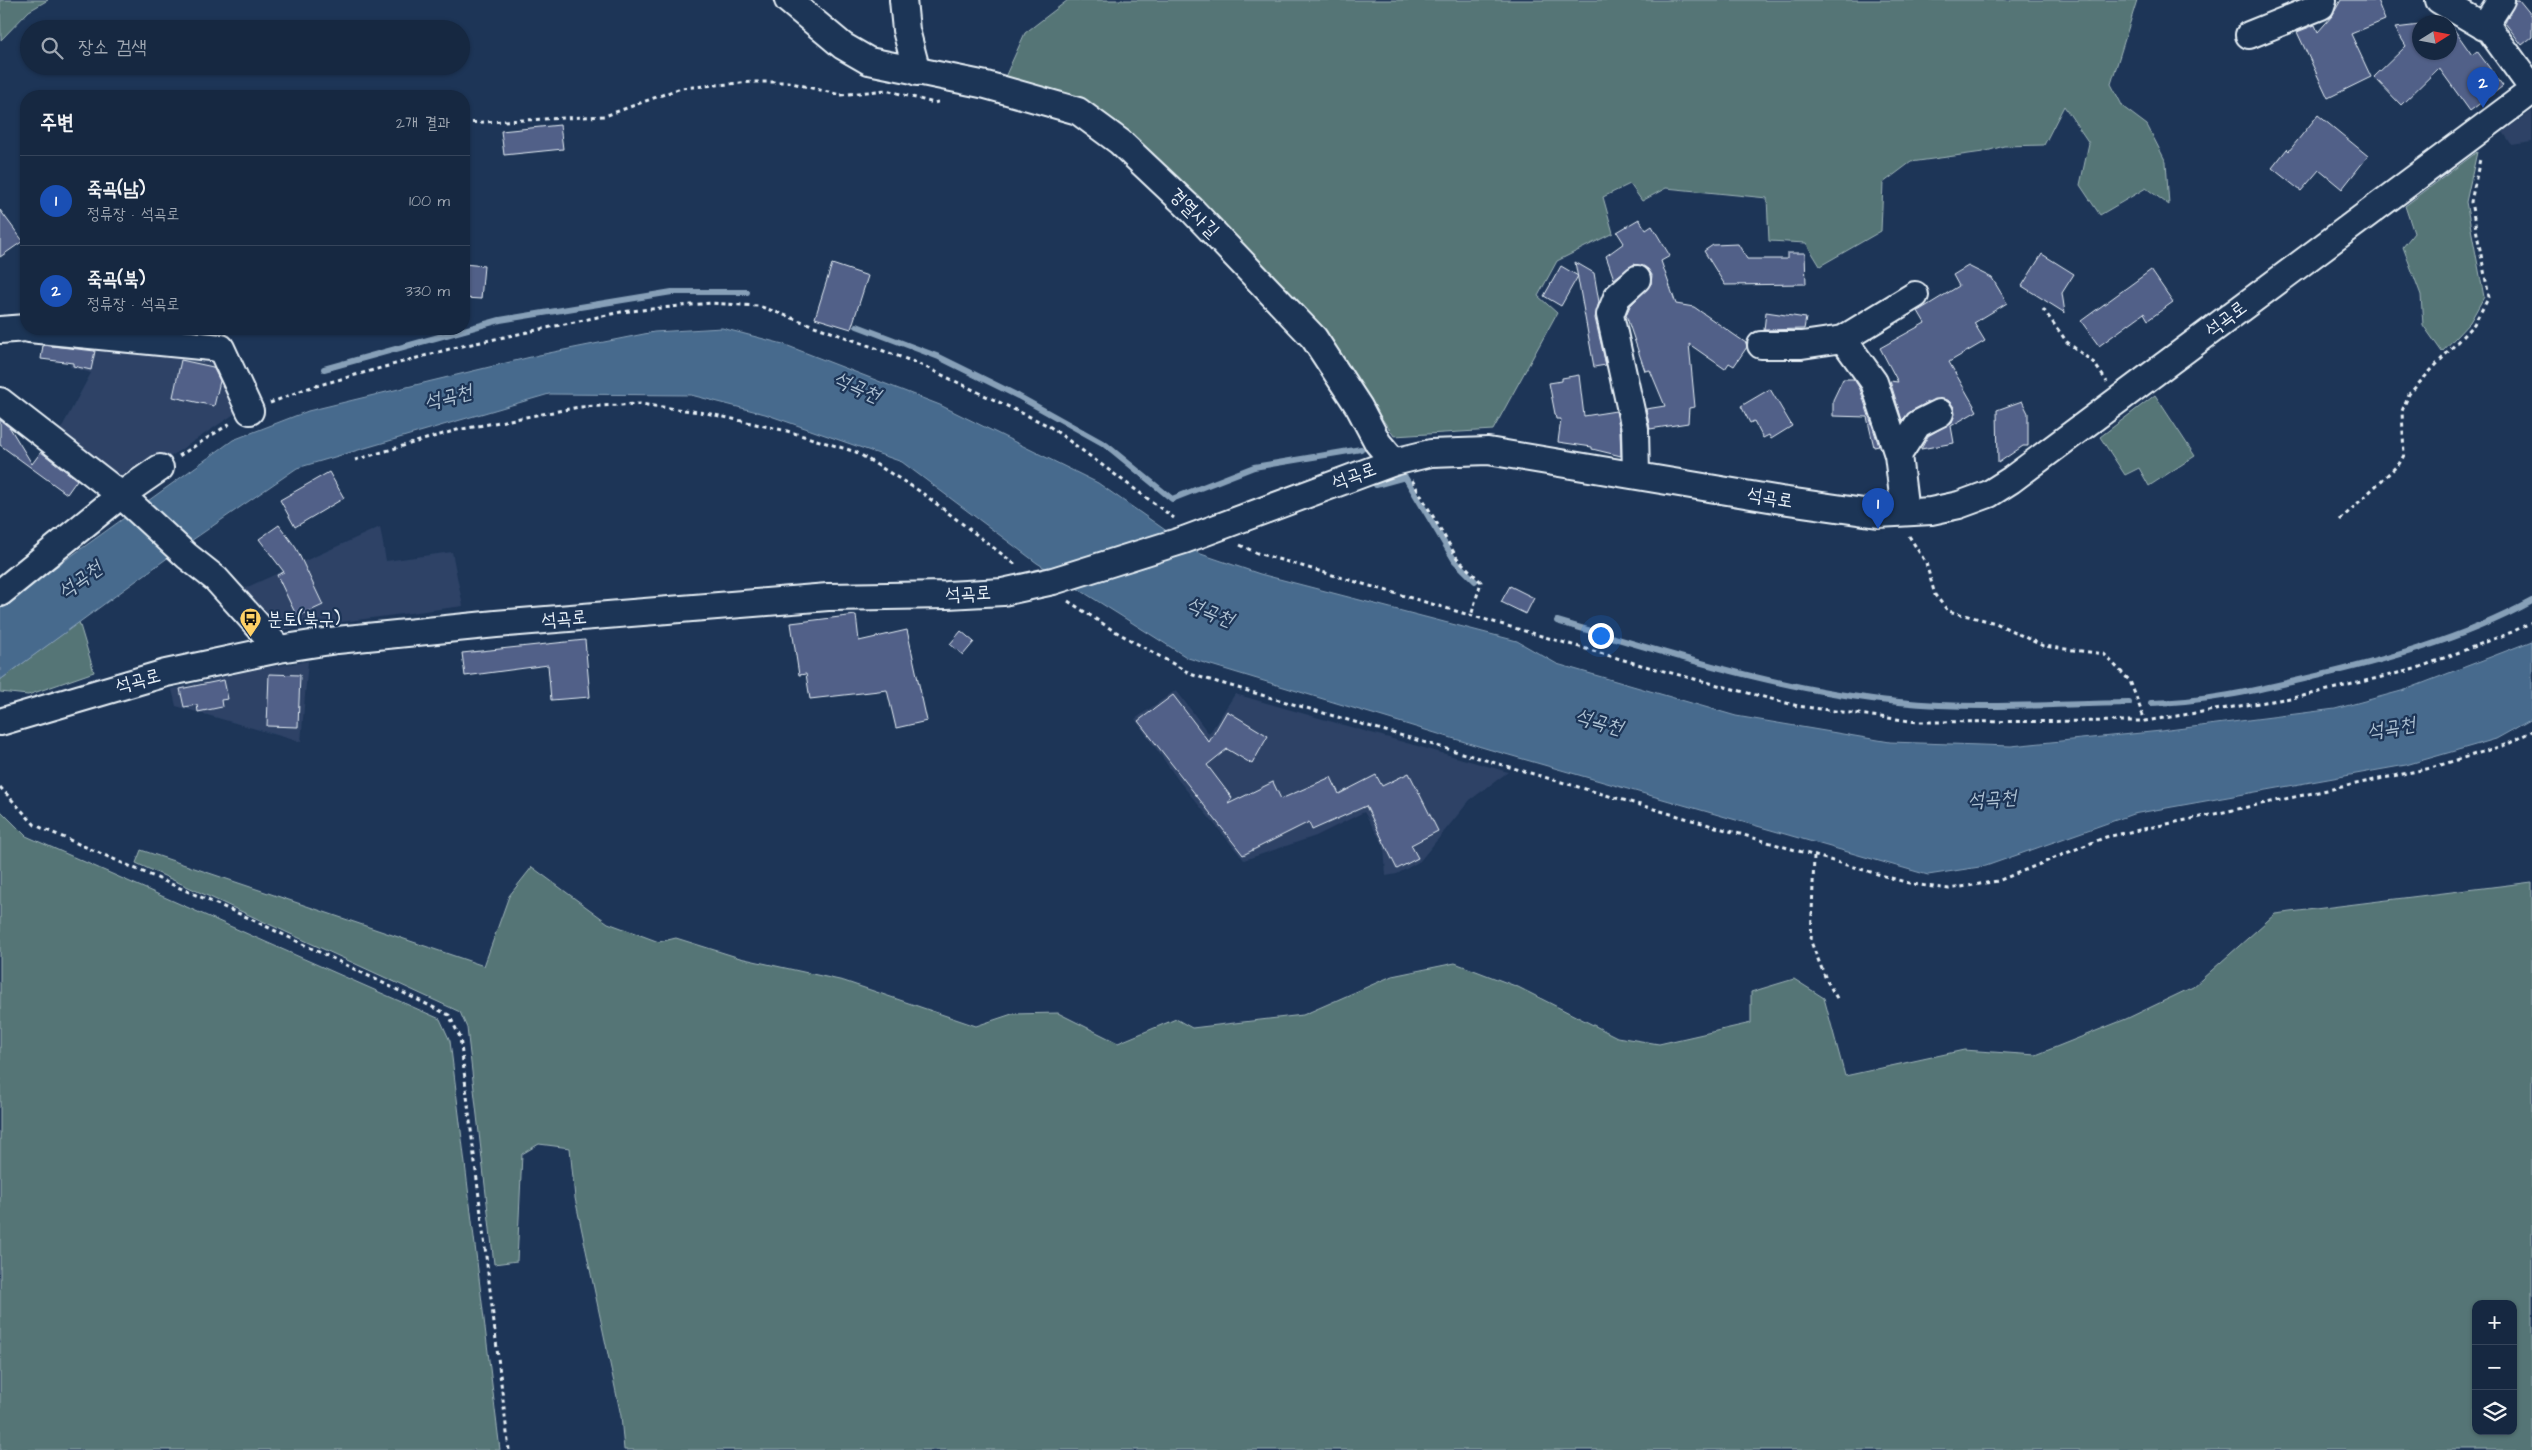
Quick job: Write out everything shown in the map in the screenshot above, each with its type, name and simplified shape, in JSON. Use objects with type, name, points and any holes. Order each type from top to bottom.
[{"type":"street","name":"경열사길","points":[[788,0],[843,46],[870,62],[953,80],[986,85],[1078,111],[1120,142],[1192,210],[1314,338],[1359,407],[1378,443],[1394,462]]},
{"type":"street","points":[[903,0],[906,30],[917,72]]},
{"type":"street","points":[[2249,35],[2321,6],[2323,0]]},
{"type":"street","points":[[2440,0],[2490,30],[2532,90]]},
{"type":"street","points":[[2484,27],[2501,0]]},
{"type":"street","name":"석곡로","points":[[0,722],[158,675],[279,649],[337,640],[828,597],[1003,592],[1047,582],[1184,540],[1394,462],[1431,453],[1488,451],[1781,500],[1878,514],[1931,511],[1959,505],[1989,494],[2011,480],[2532,90]]},
{"type":"street","points":[[1636,475],[1635,429],[1610,315],[1617,297],[1637,278]]},
{"type":"street","points":[[1761,345],[1802,345],[1843,339],[1915,295]]},
{"type":"street","points":[[0,330],[20,329]]},
{"type":"street","points":[[89,335],[221,348],[250,411]]},
{"type":"street","points":[[1843,339],[1874,382],[1898,455],[1905,512]]},
{"type":"street","points":[[0,401],[128,501],[187,556],[216,579],[279,649]]},
{"type":"street","points":[[1898,455],[1918,424],[1940,413]]},
{"type":"street","points":[[0,593],[128,501],[160,468]]},
{"type":"path","points":[[470,123],[606,116],[681,88],[753,82],[788,82],[840,96],[886,90],[934,103],[944,99],[953,80]]},
{"type":"path","points":[[2340,520],[2399,464],[2404,454],[2402,411],[2409,394],[2474,324],[2489,298],[2471,202],[2482,152],[2477,132]]},
{"type":"path","points":[[160,468],[250,411],[305,389],[453,348],[621,312],[711,303],[759,306],[916,363],[1049,426],[1172,517],[1209,530],[1257,553],[1471,616],[1798,706],[1918,722],[2145,721],[2303,696],[2415,669],[2512,632],[2532,622]]},
{"type":"path","points":[[2043,309],[2067,342],[2094,363],[2118,399]]},
{"type":"path","points":[[355,460],[457,430],[578,407],[640,404],[706,413],[787,430],[856,452],[921,492],[1111,629],[1193,675],[1912,884],[1949,889],[1998,881],[2106,837],[2431,768],[2508,744],[2532,731]]},
{"type":"path","points":[[1394,462],[1408,474],[1457,558],[1481,582],[1471,616]]},
{"type":"path","points":[[1905,512],[1905,530],[1926,563],[1935,595],[1948,610],[1996,623],[2043,646],[2104,654],[2130,681],[2145,721]]},
{"type":"path","points":[[0,787],[35,825],[249,918],[449,1015],[460,1037],[509,1450]]},
{"type":"path","points":[[1814,856],[1811,942],[1826,979],[1838,1000]]},
{"type":"shaded area","points":[[2532,111],[2532,142],[2512,145],[2503,132]]},
{"type":"shaded area","points":[[73,337],[219,354],[239,411],[134,481],[124,484],[56,438],[91,373],[70,367]]},
{"type":"shaded area","points":[[380,527],[386,561],[452,552],[463,606],[281,630],[243,589]]},
{"type":"shaded area","points":[[308,661],[301,742],[176,706],[172,689],[253,670]]},
{"type":"shaded area","points":[[1176,690],[1209,734],[1235,694],[1508,772],[1470,800],[1420,861],[1397,874],[1386,876],[1384,846],[1364,812],[1316,836],[1244,860],[1179,781],[1135,719]]},
{"type":"green space","points":[[0,0],[48,0],[29,11],[1,40]]},
{"type":"green space","points":[[1068,0],[2137,0],[2111,84],[2123,107],[2147,125],[2166,162],[2169,205],[2146,188],[2100,215],[2080,185],[2089,143],[2064,106],[2044,145],[2004,146],[1983,152],[1911,162],[1883,183],[1881,231],[1820,266],[1806,243],[1769,241],[1767,198],[1666,188],[1642,201],[1630,184],[1603,197],[1613,233],[1557,261],[1538,296],[1557,313],[1493,430],[1394,436],[1324,335],[1199,202],[1005,77],[1025,33]]},
{"type":"green space","points":[[2477,152],[2466,202],[2484,297],[2470,322],[2442,352],[2423,325],[2421,295],[2403,247],[2414,233],[2405,206]]},
{"type":"green space","points":[[2155,395],[2195,456],[2149,486],[2139,468],[2125,475],[2100,437]]},
{"type":"green space","points":[[79,622],[94,672],[28,695],[0,692],[0,680]]},
{"type":"green space","points":[[0,810],[26,836],[440,1019],[450,1041],[500,1450],[0,1450]]},
{"type":"green space","points":[[141,850],[484,966],[509,896],[532,867],[608,923],[659,942],[676,938],[740,958],[844,981],[976,1026],[1012,1014],[1058,1013],[1118,1043],[1176,1019],[1192,1028],[1303,1015],[1392,976],[1455,963],[1518,987],[1617,1037],[1659,1044],[1751,1023],[1751,992],[1794,979],[1824,998],[1845,1076],[1964,1050],[2036,1055],[2126,1019],[2193,987],[2275,914],[2532,882],[2532,1450],[624,1450],[621,1416],[575,1198],[570,1148],[539,1144],[522,1154],[517,1261],[494,1264],[467,1028],[460,1012],[136,863]]},
{"type":"water","name":"석곡천","points":[[722,328],[783,344],[940,405],[1098,483],[1198,553],[1260,574],[1517,641],[1557,664],[1736,716],[1890,742],[2011,746],[2161,731],[2335,709],[2405,690],[2532,641],[2532,719],[2496,739],[2406,765],[2133,814],[1986,866],[1928,875],[1488,749],[1188,658],[1037,563],[902,462],[765,414],[691,395],[549,394],[297,468],[188,543],[0,680],[0,607],[233,440],[308,411],[539,355],[654,332]]},
{"type":"building","points":[[2341,0],[2377,0],[2385,20],[2351,34],[2371,77],[2328,98],[2297,32],[2315,25],[2318,32],[2332,16]]},
{"type":"building","points":[[2516,0],[2519,0],[2532,16],[2532,37],[2522,45],[2505,23]]},
{"type":"building","points":[[2412,26],[2412,60],[2457,60],[2457,34],[2472,55],[2477,51],[2503,86],[2470,111],[2439,68],[2401,105],[2374,77],[2406,46],[2395,28]]},
{"type":"building","points":[[2318,115],[2368,156],[2342,189],[2319,170],[2301,191],[2272,168],[2287,149],[2289,151]]},
{"type":"building","points":[[560,125],[563,149],[504,155],[501,131]]},
{"type":"building","points":[[0,210],[20,237],[20,243],[0,257]]},
{"type":"building","points":[[1639,219],[1646,230],[1652,226],[1670,256],[1661,261],[1676,304],[1694,307],[1746,343],[1747,347],[1734,366],[1729,363],[1725,369],[1689,344],[1695,407],[1689,408],[1688,423],[1650,429],[1646,409],[1665,406],[1650,370],[1645,371],[1626,315],[1630,306],[1651,284],[1652,275],[1648,269],[1634,264],[1614,279],[1606,256],[1624,243],[1617,232]]},
{"type":"building","points":[[1738,244],[1747,259],[1787,259],[1787,253],[1805,253],[1806,284],[1725,285],[1704,251],[1713,245]]},
{"type":"building","points":[[2042,254],[2074,274],[2062,293],[2065,313],[2022,286]]},
{"type":"building","points":[[1575,262],[1594,273],[1599,302],[1595,318],[1606,365],[1594,367]]},
{"type":"building","points":[[832,264],[868,276],[851,329],[815,318]]},
{"type":"building","points":[[470,265],[484,266],[481,299],[470,298]]},
{"type":"building","points":[[1561,266],[1578,276],[1561,306],[1544,296]]},
{"type":"building","points":[[1968,266],[1992,278],[2007,303],[1974,323],[1985,341],[1949,362],[1977,411],[1951,426],[1954,443],[1921,449],[1928,436],[1952,422],[1955,414],[1954,407],[1948,400],[1934,399],[1911,411],[1902,420],[1890,381],[1898,382],[1880,348],[1925,323],[1918,311],[1959,286],[1953,275]]},
{"type":"building","points":[[2151,270],[2173,302],[2148,320],[2144,313],[2099,346],[2081,321]]},
{"type":"building","points":[[1766,312],[1806,318],[1804,329],[1764,330]]},
{"type":"building","points":[[43,345],[95,351],[91,370],[73,366],[73,363],[41,359]]},
{"type":"building","points":[[181,360],[213,367],[220,381],[214,406],[173,397]]},
{"type":"building","points":[[1579,375],[1584,416],[1616,411],[1620,431],[1621,456],[1592,449],[1592,447],[1558,442],[1561,419],[1556,419],[1549,383]]},
{"type":"building","points":[[1843,379],[1854,379],[1860,389],[1879,446],[1874,447],[1867,417],[1833,416],[1833,400]]},
{"type":"building","points":[[1770,389],[1792,426],[1771,439],[1769,435],[1763,438],[1754,421],[1750,423],[1741,406]]},
{"type":"building","points":[[2022,401],[2028,413],[2028,446],[2023,446],[1998,463],[1997,410]]},
{"type":"building","points":[[0,420],[10,428],[32,464],[41,452],[77,480],[67,494],[0,445]]},
{"type":"building","points":[[329,472],[344,498],[295,527],[280,500]]},
{"type":"building","points":[[279,525],[296,548],[323,605],[297,617],[277,575],[284,572],[259,539]]},
{"type":"building","points":[[1510,586],[1534,598],[1526,614],[1501,602]]},
{"type":"building","points":[[856,615],[859,641],[907,630],[927,721],[896,728],[887,690],[810,699],[806,674],[799,675],[791,623]]},
{"type":"building","points":[[961,631],[974,642],[963,655],[950,644]]},
{"type":"building","points":[[585,640],[590,697],[551,700],[548,665],[465,676],[462,653]]},
{"type":"building","points":[[269,674],[300,675],[298,727],[267,726]]},
{"type":"building","points":[[224,680],[228,699],[221,700],[222,707],[198,712],[197,705],[184,707],[180,689]]},
{"type":"building","points":[[1173,695],[1209,742],[1227,711],[1268,736],[1252,764],[1227,749],[1207,765],[1232,798],[1228,804],[1273,782],[1281,799],[1331,777],[1339,794],[1376,775],[1382,786],[1409,773],[1438,831],[1411,845],[1418,858],[1397,869],[1366,806],[1312,830],[1309,822],[1243,855],[1138,721]]},
{"type":"waterway","points":[[470,328],[500,320],[672,292],[747,292]]},
{"type":"waterway","points":[[857,326],[939,357],[1018,396],[1106,445],[1172,499],[1254,467],[1361,449]]},
{"type":"waterway","points":[[324,369],[446,335]]},
{"type":"waterway","points":[[1376,485],[1405,477],[1455,561],[1475,581]]},
{"type":"waterway","points":[[2151,703],[2190,701],[2228,695],[2363,665],[2449,638],[2505,615],[2532,601]]},
{"type":"waterway","points":[[1557,621],[1726,670],[1855,697],[1956,706],[2129,703]]},
{"type":"place","name":"죽곡(북)","points":[[2483,108]]},
{"type":"place","name":"죽곡(남)","points":[[1878,529]]},
{"type":"place","name":"분토(북구)","points":[[251,638]]}]
